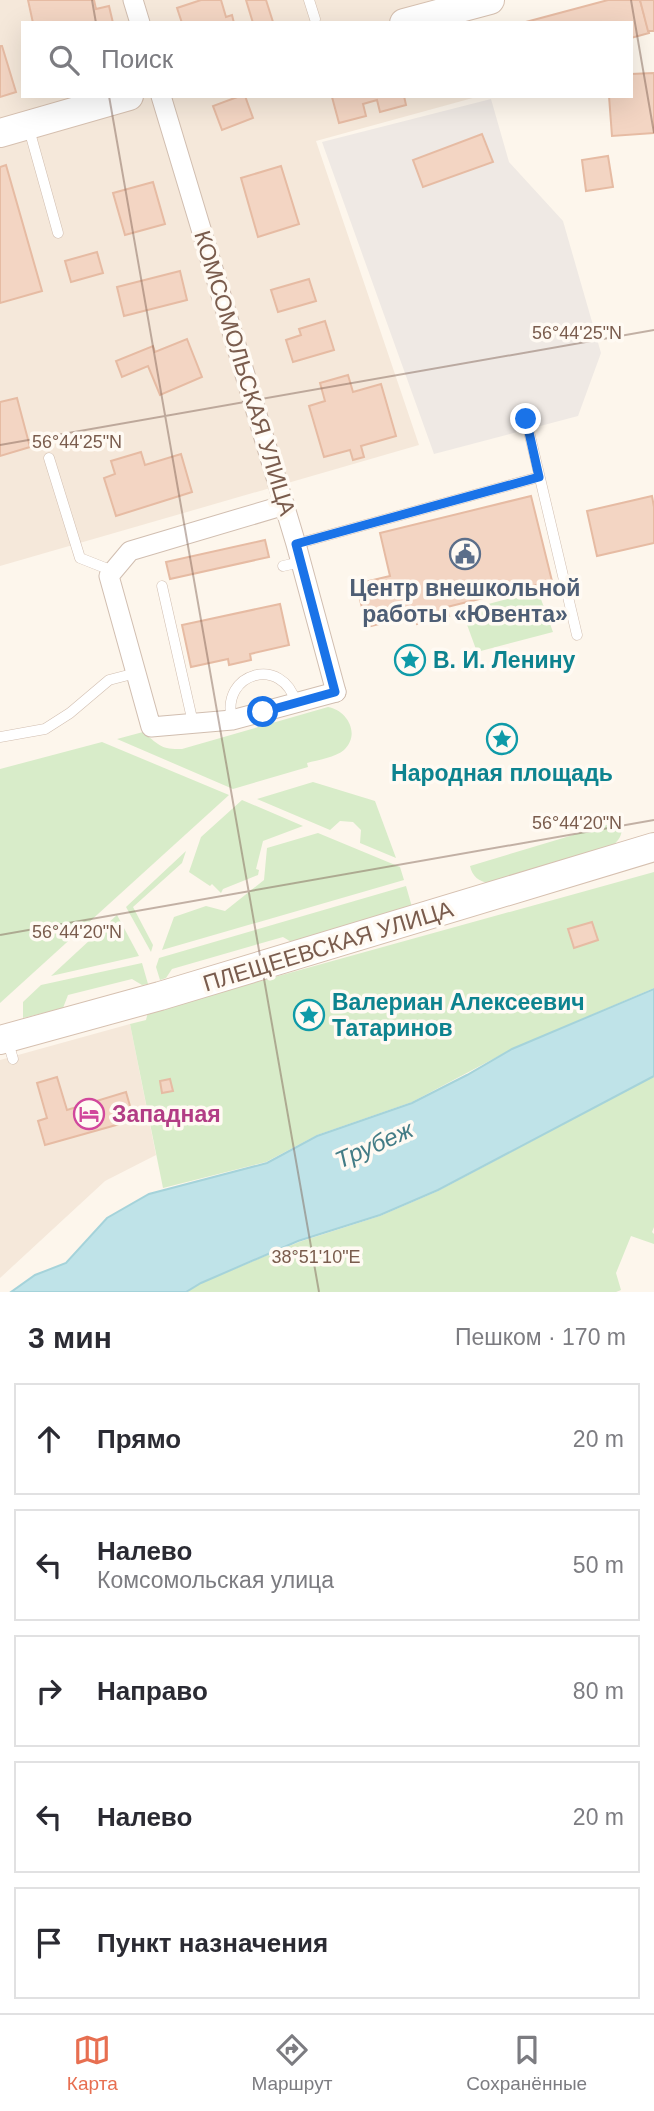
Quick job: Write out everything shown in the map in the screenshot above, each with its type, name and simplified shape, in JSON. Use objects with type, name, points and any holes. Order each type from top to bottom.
[{"type":"street","points":[[133,0],[138,21]]},
{"type":"street","points":[[413,21],[480,6]]},
{"type":"street","points":[[0,133],[122,98]]},
{"type":"street","name":"КОМСОМОЛЬСКАЯ УЛИЦА","points":[[161,98],[285,505],[294,557],[339,694],[296,703]]},
{"type":"street","points":[[285,505],[130,551],[109,576],[151,727],[232,720],[296,703]]},
{"type":"street","name":"ПЛЕЩЕЕВСКАЯ УЛИЦА","points":[[6,1046],[160,996],[654,847]]},
{"type":"lane","points":[[309,0],[315,19]]},
{"type":"lane","points":[[28,125],[58,233]]},
{"type":"lane","points":[[526,419],[577,635]]},
{"type":"lane","points":[[49,458],[80,558],[113,570]]},
{"type":"lane","points":[[294,557],[539,477]]},
{"type":"lane","points":[[162,586],[193,723]]},
{"type":"lane","points":[[0,737],[45,729],[70,713],[109,680],[136,673]]},
{"type":"lane","points":[[232,720],[230,708],[233,693],[242,682],[253,676],[265,674],[281,680],[290,689],[296,703]]},
{"type":"shaded area","points":[[0,0],[450,0],[456,21],[21,21],[21,98],[473,98],[316,141],[419,445],[0,566]]},
{"type":"shaded area","points":[[491,99],[509,162],[563,221],[601,353],[578,416],[434,454],[322,142]]},
{"type":"shaded area","points":[[130,1024],[156,1155],[105,1181],[0,1278],[0,1060]]},
{"type":"green space","points":[[538,591],[553,632],[477,652],[462,611]]},
{"type":"green space","points":[[328,707],[341,713],[350,724],[351,737],[344,750],[307,763],[308,767],[233,789],[117,739],[143,732],[164,747],[182,749]]},
{"type":"green space","points":[[102,742],[229,795],[0,1003],[0,769]]},
{"type":"green space","points":[[313,782],[375,801],[396,858],[360,843],[361,830],[353,822],[340,821],[330,830],[257,799]]},
{"type":"green space","points":[[242,800],[303,826],[263,841],[256,869],[259,870],[258,875],[223,889],[221,893],[212,884],[210,886],[189,872],[201,837]]},
{"type":"green space","points":[[620,821],[621,834],[613,845],[489,883],[476,878],[472,873],[470,866]]},
{"type":"green space","points":[[318,833],[400,867],[404,880],[162,950],[174,917],[206,906],[225,911],[264,880],[267,848]]},
{"type":"green space","points":[[186,851],[182,863],[133,907],[153,945],[151,952],[126,907]]},
{"type":"green space","points":[[654,872],[654,988],[512,1049],[412,1102],[317,1135],[266,1162],[163,1188],[130,1024],[146,1020],[148,1012]]},
{"type":"green space","points":[[406,886],[412,907],[293,943],[283,937],[172,969],[166,978],[160,980],[156,967],[159,958]]},
{"type":"green space","points":[[117,915],[139,956],[51,976]]},
{"type":"green space","points":[[142,963],[148,984],[142,985],[132,979],[68,995],[63,1008],[23,1018],[23,1002],[41,985]]},
{"type":"green space","points":[[654,1076],[654,1244],[631,1236],[616,1273],[621,1290],[187,1292],[201,1283],[299,1242],[380,1216],[438,1191]]},
{"type":"water","name":"Трубеж","points":[[654,989],[654,1076],[438,1190],[380,1215],[298,1241],[186,1292],[11,1292],[35,1275],[66,1263],[107,1218],[149,1194],[267,1163],[317,1136],[412,1103],[512,1049]]},
{"type":"building","points":[[28,0],[94,0],[96,9],[109,6],[113,21],[33,21]]},
{"type":"building","points":[[201,0],[221,0],[226,17],[232,15],[234,21],[181,21],[177,8]]},
{"type":"building","points":[[246,0],[266,0],[273,21],[252,21]]},
{"type":"building","points":[[608,0],[640,0],[649,33],[633,37],[633,21],[529,21]]},
{"type":"building","points":[[640,0],[654,0],[654,31],[648,31]]},
{"type":"building","points":[[0,46],[16,92],[0,97]]},
{"type":"building","points":[[654,73],[654,133],[612,136],[609,98],[633,98],[633,74]]},
{"type":"building","points":[[235,98],[246,98],[253,118],[222,130],[213,106]]},
{"type":"building","points":[[332,98],[404,98],[406,105],[380,112],[377,100],[363,104],[366,116],[339,123]]},
{"type":"building","points":[[482,134],[493,162],[423,187],[413,160]]},
{"type":"building","points":[[608,156],[613,187],[586,191],[582,160]]},
{"type":"building","points":[[6,165],[42,291],[0,303],[0,167]]},
{"type":"building","points":[[281,166],[299,224],[258,237],[241,178]]},
{"type":"building","points":[[153,182],[165,224],[125,235],[113,193]]},
{"type":"building","points":[[97,252],[103,273],[71,282],[65,261]]},
{"type":"building","points":[[180,271],[187,300],[124,316],[117,287]]},
{"type":"building","points":[[309,279],[316,301],[278,312],[271,290]]},
{"type":"building","points":[[325,321],[334,350],[293,362],[286,340],[301,335],[299,329]]},
{"type":"building","points":[[187,339],[202,377],[160,395],[148,366],[122,377],[116,361],[153,346],[155,352]]},
{"type":"building","points":[[348,375],[353,392],[381,384],[396,436],[361,446],[364,457],[353,460],[350,450],[324,457],[309,406],[325,401],[320,383]]},
{"type":"building","points":[[17,398],[30,447],[0,456],[0,402]]},
{"type":"building","points":[[141,452],[145,465],[181,454],[192,492],[116,516],[104,478],[115,474],[111,461]]},
{"type":"building","name":"Центр внешкольной работы «Ювента»","points":[[531,496],[552,581],[447,607],[449,616],[417,624],[415,615],[367,627],[356,584],[390,576],[380,533]]},
{"type":"building","points":[[652,496],[654,543],[597,556],[587,511]]},
{"type":"building","points":[[265,540],[269,557],[170,579],[166,562]]},
{"type":"building","points":[[280,604],[289,645],[250,654],[251,660],[229,665],[228,659],[191,667],[182,625]]},
{"type":"building","points":[[592,922],[598,940],[574,948],[568,929]]},
{"type":"building","name":"Западная","points":[[57,1077],[67,1110],[126,1092],[134,1120],[45,1145],[38,1121],[47,1118],[37,1083]]},
{"type":"building","points":[[170,1079],[173,1091],[162,1093],[160,1081]]},
{"type":"place","name":"Центр внешкольной работы «Ювента»","points":[[465,554]]},
{"type":"place","name":"В. И. Ленину","points":[[410,660]]},
{"type":"place","name":"Народная площадь","points":[[502,739]]},
{"type":"place","name":"Валериан Алексеевич Татаринов","points":[[309,1015]]},
{"type":"place","name":"Западная","points":[[89,1114]]},
{"type":"route","points":[[263,712],[335,692],[296,544],[539,477],[526,419]]}]
